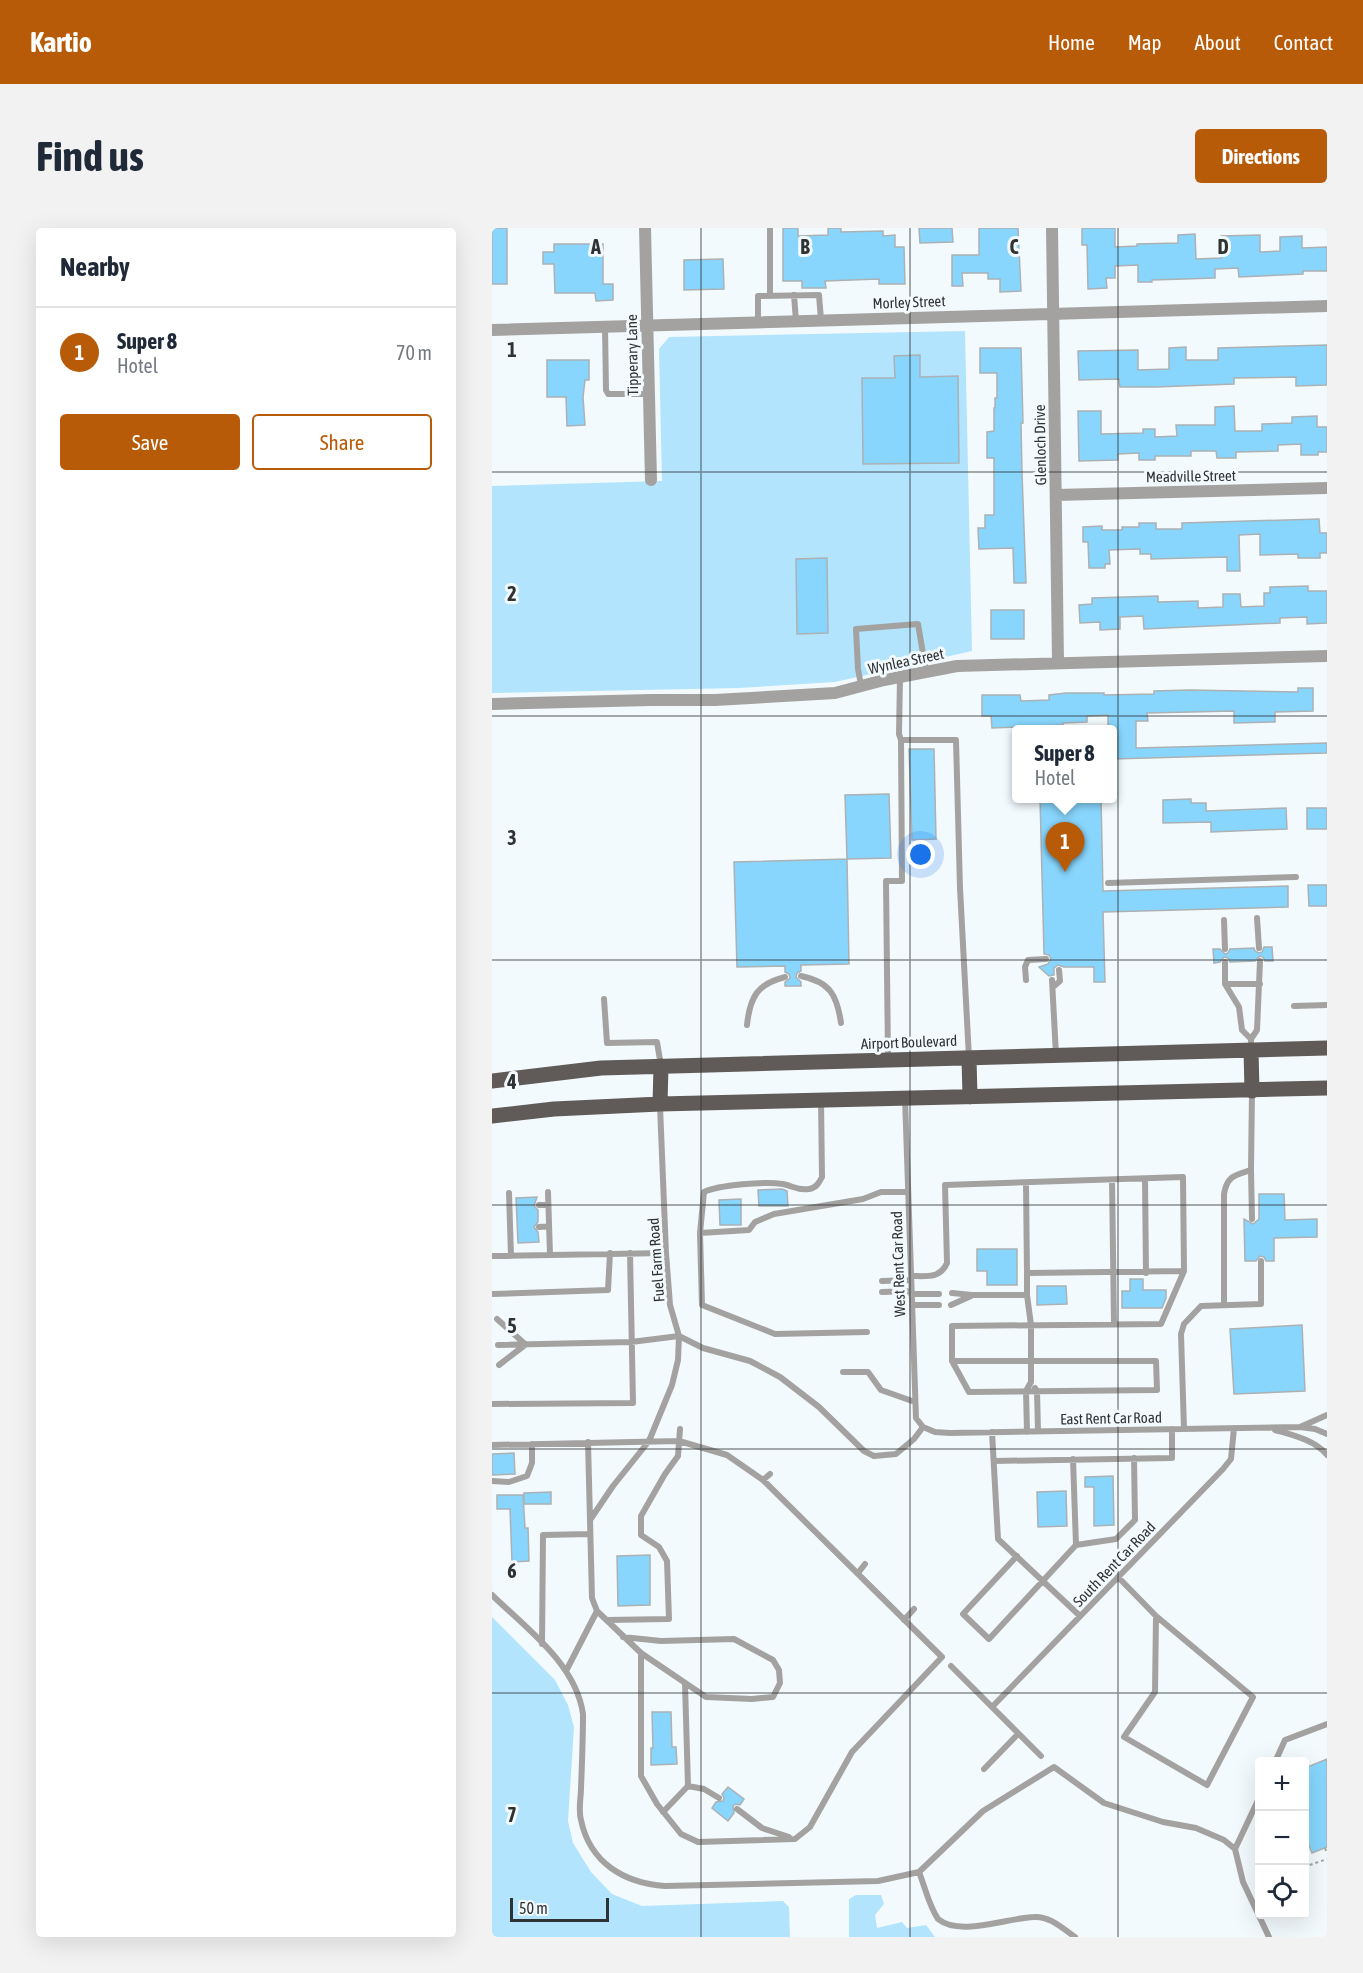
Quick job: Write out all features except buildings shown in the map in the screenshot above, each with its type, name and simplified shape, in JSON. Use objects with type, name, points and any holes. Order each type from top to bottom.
[{"type":"main road","name":"Airport Boulevard","points":[[492,1081],[601,1068],[1056,1055],[1251,1044],[1327,1047]]},
{"type":"main road","points":[[1251,1044],[1252,1090]]},
{"type":"main road","points":[[969,1058],[970,1097]]},
{"type":"main road","points":[[660,1104],[661,1066]]},
{"type":"main road","points":[[492,1116],[554,1109],[660,1104],[1327,1088]]},
{"type":"street","name":"Tipperary Lane","points":[[645,228],[651,480]]},
{"type":"street","name":"Glenloch Drive","points":[[1052,228],[1058,662]]},
{"type":"street","name":"Morley Street","points":[[492,330],[1327,306]]},
{"type":"street","name":"Meadville Street","points":[[1056,495],[1327,488]]},
{"type":"street","name":"Wynlea Street","points":[[492,704],[715,700],[835,693],[900,676],[957,666],[1327,656]]},
{"type":"lane","points":[[770,228],[770,296]]},
{"type":"lane","points":[[794,295],[796,321]]},
{"type":"lane","points":[[758,322],[758,296],[819,295],[821,320]]},
{"type":"lane","points":[[605,327],[606,390],[608,394],[648,394]]},
{"type":"lane","points":[[861,686],[856,629],[918,624],[926,671]]},
{"type":"lane","points":[[888,1061],[886,882],[902,882],[900,676]]},
{"type":"lane","points":[[901,740],[956,740],[960,888],[969,1058]]},
{"type":"lane","points":[[1108,883],[1296,877]]},
{"type":"lane","points":[[1257,918],[1259,948]]},
{"type":"lane","points":[[1224,920],[1225,949]]},
{"type":"lane","points":[[1026,980],[1025,967],[1028,960],[1046,959]]},
{"type":"lane","points":[[1251,1044],[1257,1030],[1260,961]]},
{"type":"lane","points":[[1225,962],[1225,984],[1239,1007],[1242,1030],[1251,1044]]},
{"type":"lane","points":[[1056,1055],[1052,983],[1060,981],[1059,970]]},
{"type":"lane","points":[[801,976],[825,984],[839,1006],[841,1023]]},
{"type":"lane","points":[[747,1025],[749,1004],[760,989],[773,980],[785,977]]},
{"type":"lane","points":[[1225,984],[1260,984]]},
{"type":"lane","points":[[604,999],[607,1043],[657,1042],[661,1066]]},
{"type":"lane","points":[[1294,1006],[1327,1005]]},
{"type":"lane","points":[[1252,1090],[1252,1219]]},
{"type":"lane","name":"West Rent Car Road","points":[[905,1098],[915,1402],[916,1418],[922,1427]]},
{"type":"lane","points":[[821,1100],[822,1177],[813,1189],[798,1190],[783,1184],[748,1184],[711,1188],[704,1192],[700,1233],[702,1305],[775,1334],[867,1332]]},
{"type":"lane","name":"Fuel Farm Road","points":[[660,1104],[670,1305],[679,1336]]},
{"type":"lane","points":[[1224,1305],[1224,1194],[1226,1183],[1234,1175],[1251,1170]]},
{"type":"lane","points":[[882,1281],[938,1275],[944,1270],[947,1263],[945,1185],[1183,1177],[1184,1271],[1161,1324],[952,1326],[952,1361],[969,1392],[1157,1390],[1156,1361],[952,1361]]},
{"type":"lane","points":[[1145,1179],[1146,1273]]},
{"type":"lane","points":[[1112,1180],[1114,1324]]},
{"type":"lane","points":[[1026,1183],[1027,1295],[1031,1325],[1031,1382],[1026,1391],[1027,1432]]},
{"type":"lane","points":[[700,1233],[749,1230],[755,1222],[774,1214],[863,1199],[880,1192],[908,1191]]},
{"type":"lane","points":[[548,1192],[550,1255]]},
{"type":"lane","points":[[509,1193],[512,1206],[511,1256]]},
{"type":"lane","points":[[539,1206],[548,1206]]},
{"type":"lane","points":[[539,1227],[549,1227]]},
{"type":"lane","points":[[492,1256],[666,1252]]},
{"type":"lane","points":[[492,1294],[608,1290],[610,1253]]},
{"type":"lane","points":[[492,1404],[633,1403],[630,1253]]},
{"type":"lane","points":[[1184,1429],[1181,1334],[1184,1324],[1201,1306],[1261,1304],[1261,1261]]},
{"type":"lane","points":[[1027,1274],[1184,1271]]},
{"type":"lane","points":[[882,1292],[939,1294]]},
{"type":"lane","points":[[952,1293],[1027,1295]]},
{"type":"lane","points":[[951,1305],[972,1295]]},
{"type":"lane","points":[[912,1305],[939,1305]]},
{"type":"lane","points":[[497,1319],[526,1344]]},
{"type":"lane","points":[[590,1521],[613,1486],[649,1441],[672,1385],[678,1360],[679,1336]]},
{"type":"lane","points":[[498,1345],[631,1342],[679,1336],[703,1348],[750,1361],[780,1377],[819,1407],[864,1450],[874,1456],[896,1454],[915,1439],[922,1427]]},
{"type":"lane","points":[[499,1365],[526,1344]]},
{"type":"lane","points":[[843,1372],[868,1372],[881,1390],[915,1402]]},
{"type":"lane","points":[[1031,1382],[1037,1391],[1038,1431]]},
{"type":"lane","points":[[1300,1427],[1327,1415]]},
{"type":"lane","name":"East Rent Car Road","points":[[922,1427],[935,1432],[1300,1427]]},
{"type":"lane","points":[[1300,1427],[1316,1429],[1327,1434]]},
{"type":"lane","name":"South Rent Car Road","points":[[992,1707],[1223,1469],[1231,1459],[1234,1428]]},
{"type":"lane","points":[[1268,1428],[1298,1437],[1327,1455]]},
{"type":"lane","points":[[607,1620],[669,1619],[667,1561],[659,1547],[641,1534],[641,1516],[678,1456],[680,1429]]},
{"type":"lane","points":[[994,1461],[1172,1458],[1172,1429]]},
{"type":"lane","points":[[992,1432],[998,1539],[1080,1616]]},
{"type":"lane","points":[[492,1445],[679,1441],[727,1455],[763,1480],[942,1657],[852,1752],[810,1827],[795,1839],[698,1842],[681,1834],[663,1812],[641,1776],[641,1653]]},
{"type":"lane","points":[[588,1443],[592,1598],[597,1611],[607,1620],[624,1637],[641,1653],[706,1697],[773,1697],[780,1683],[780,1670],[773,1660],[734,1639],[661,1641],[624,1637]]},
{"type":"lane","points":[[492,1481],[509,1482],[527,1476],[532,1463],[532,1444]]},
{"type":"lane","points":[[1017,1556],[963,1614],[989,1639],[1076,1545],[1116,1539],[1135,1520],[1134,1458]]},
{"type":"lane","points":[[1073,1459],[1076,1545]]},
{"type":"lane","points":[[763,1480],[770,1474]]},
{"type":"lane","points":[[542,1644],[543,1535],[590,1534]]},
{"type":"lane","points":[[858,1573],[865,1564]]},
{"type":"lane","points":[[1118,1577],[1156,1616],[1253,1697],[1207,1785],[1124,1737],[1155,1692],[1156,1616]]},
{"type":"lane","points":[[492,1595],[566,1671],[582,1701],[580,1818],[586,1836],[597,1854],[617,1874],[633,1881],[665,1886],[878,1881],[919,1872],[983,1811],[1053,1767],[1104,1803],[1162,1822],[1196,1828],[1224,1840],[1235,1849],[1243,1882],[1269,1937]]},
{"type":"lane","points":[[904,1620],[914,1609]]},
{"type":"lane","points":[[566,1671],[597,1611]]},
{"type":"lane","points":[[951,1666],[1041,1756]]},
{"type":"lane","points":[[663,1812],[688,1786],[685,1684]]},
{"type":"lane","points":[[1277,1757],[1285,1740],[1327,1724]]},
{"type":"lane","points":[[984,1769],[1018,1734]]},
{"type":"lane","points":[[688,1786],[704,1790],[719,1798]]},
{"type":"lane","points":[[1235,1849],[1255,1807]]},
{"type":"lane","points":[[737,1809],[762,1828],[795,1839]]},
{"type":"lane","points":[[919,1872],[939,1920],[950,1930],[964,1934],[1034,1917],[1054,1922],[1075,1937]]},
{"type":"path","points":[[1325,1848],[1327,1853]]},
{"type":"path","points":[[1309,1866],[1327,1859]]},
{"type":"shaded area","points":[[965,331],[972,651],[835,682],[738,688],[492,693],[492,486],[662,481],[659,349],[669,337]]},
{"type":"shaded area","points":[[492,1617],[555,1680],[568,1705],[574,1727],[568,1821],[573,1843],[591,1872],[612,1894],[642,1906],[783,1901],[789,1907],[790,1937],[492,1937]]},
{"type":"shaded area","points":[[856,1895],[881,1895],[884,1904],[875,1915],[877,1928],[902,1922],[907,1928],[926,1925],[935,1937],[849,1937],[849,1899]]},
{"type":"place","name":"Super 8","points":[[1065,872]]}]
